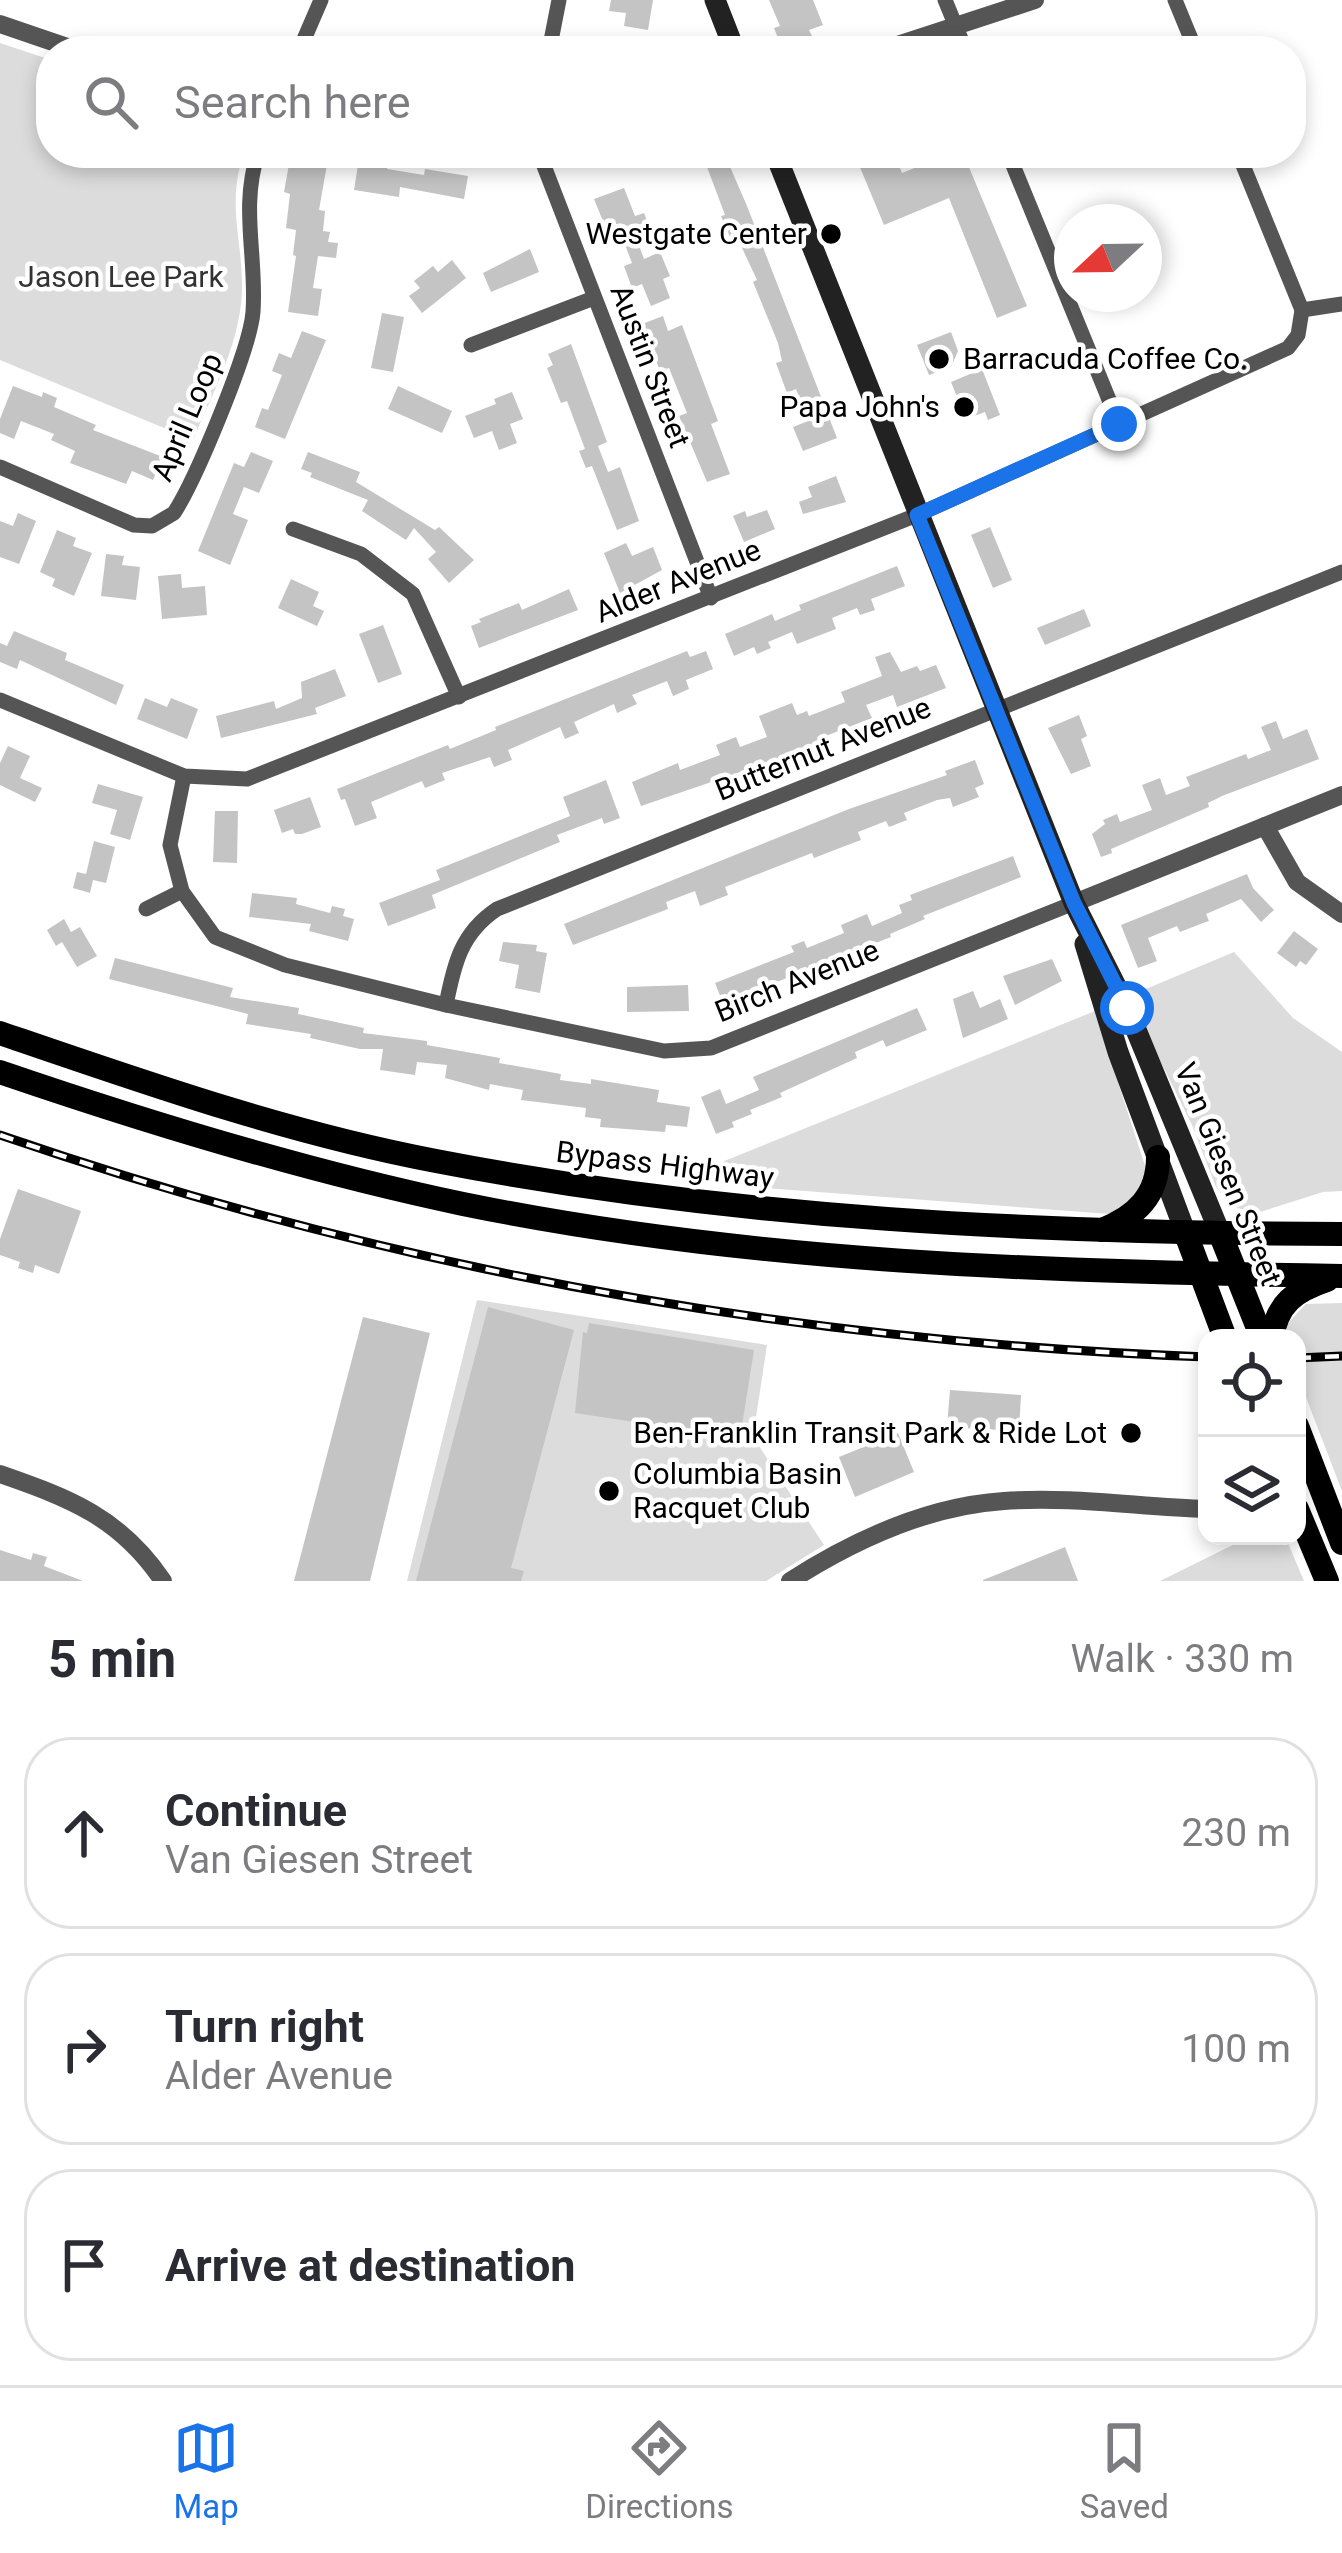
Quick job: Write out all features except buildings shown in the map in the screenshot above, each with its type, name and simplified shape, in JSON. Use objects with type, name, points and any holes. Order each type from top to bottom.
[{"type":"main road","points":[[715,0],[729,36]]},
{"type":"main road","name":"Van Giesen Street","points":[[781,168],[1074,903],[1127,1008],[1258,1329]]},
{"type":"main road","name":"Van Giesen Street","points":[[1074,903],[1108,1021],[1222,1329]]},
{"type":"main road","name":"Bypass Highway","points":[[0,1033],[250,1113],[432,1160],[726,1206],[1100,1232],[1342,1234]]},
{"type":"main road","points":[[0,1072],[258,1152],[467,1205],[690,1240],[834,1254],[1341,1276]]},
{"type":"main road","points":[[1100,1232],[1141,1208],[1154,1187],[1158,1157]]},
{"type":"main road","points":[[1274,1329],[1288,1298],[1341,1276]]},
{"type":"main road","points":[[1299,1437],[1307,1481],[1342,1544]]},
{"type":"main road","points":[[1306,1529],[1328,1581]]},
{"type":"street","points":[[305,36],[321,0]]},
{"type":"street","points":[[552,36],[559,0]]},
{"type":"street","points":[[945,0],[960,36]]},
{"type":"street","points":[[923,36],[1035,0]]},
{"type":"street","points":[[1174,0],[1190,36]]},
{"type":"street","points":[[0,24],[36,36]]},
{"type":"street","name":"April Loop","points":[[0,467],[134,525],[152,526],[174,513],[249,336],[254,295],[248,200],[255,168]]},
{"type":"street","name":"Austin Street","points":[[545,168],[711,598]]},
{"type":"street","points":[[1014,168],[1119,424]]},
{"type":"street","points":[[1244,168],[1303,310],[1342,304]]},
{"type":"street","points":[[471,344],[594,298]]},
{"type":"street","name":"Alder Avenue","points":[[0,700],[184,776],[247,779],[917,515],[1288,348],[1298,335],[1303,310]]},
{"type":"street","points":[[293,530],[361,554],[413,594],[459,697]]},
{"type":"street","name":"Butternut Avenue","points":[[446,1005],[457,953],[477,922],[497,909],[1342,572]]},
{"type":"street","name":"Birch Avenue","points":[[184,776],[170,845],[182,891],[215,937],[285,965],[664,1051],[711,1048],[1342,795]]},
{"type":"street","points":[[1265,826],[1297,882],[1342,914]]},
{"type":"street","points":[[146,909],[182,891]]},
{"type":"street","points":[[0,1474],[70,1498],[115,1526],[163,1581]]},
{"type":"street","points":[[790,1581],[887,1529],[963,1505],[1008,1500],[1198,1509]]},
{"type":"green space","name":"Jason Lee Park","points":[[0,43],[36,55],[36,168],[240,168],[236,206],[242,291],[224,367],[193,440],[0,360]]},
{"type":"green space","points":[[1234,952],[1293,1018],[1342,1052],[1342,1191],[1323,1192],[1257,1213],[1232,1207],[1216,1187],[1192,1125],[1130,1000],[1134,994]]},
{"type":"green space","points":[[1095,1011],[1146,1169],[1136,1195],[1110,1214],[700,1183],[702,1170]]},
{"type":"green space","name":"Columbia Basin Racquet Club","points":[[477,1300],[767,1345],[753,1437],[824,1545],[766,1581],[407,1581]]},
{"type":"green space","points":[[1342,1303],[1342,1491],[1306,1397],[1306,1329],[1286,1329],[1306,1304]]},
{"type":"green space","points":[[1233,1545],[1289,1545],[1304,1581],[1160,1581]]},
{"type":"railway","points":[[0,1135],[295,1224],[595,1291],[899,1335],[1198,1357]]},
{"type":"railway","points":[[1306,1358],[1342,1356]]},
{"type":"place","name":"Westgate Center","points":[[831,234]]},
{"type":"place","name":"Barracuda Coffee Co.","points":[[939,359]]},
{"type":"place","name":"Papa John's","points":[[964,407]]},
{"type":"place","name":"Ben-Franklin Transit Park & Ride Lot","points":[[1131,1433]]},
{"type":"place","name":"Columbia Basin Racquet Club","points":[[609,1491]]},
{"type":"route","points":[[1119,424],[917,515],[1074,903],[1127,1008]]}]
